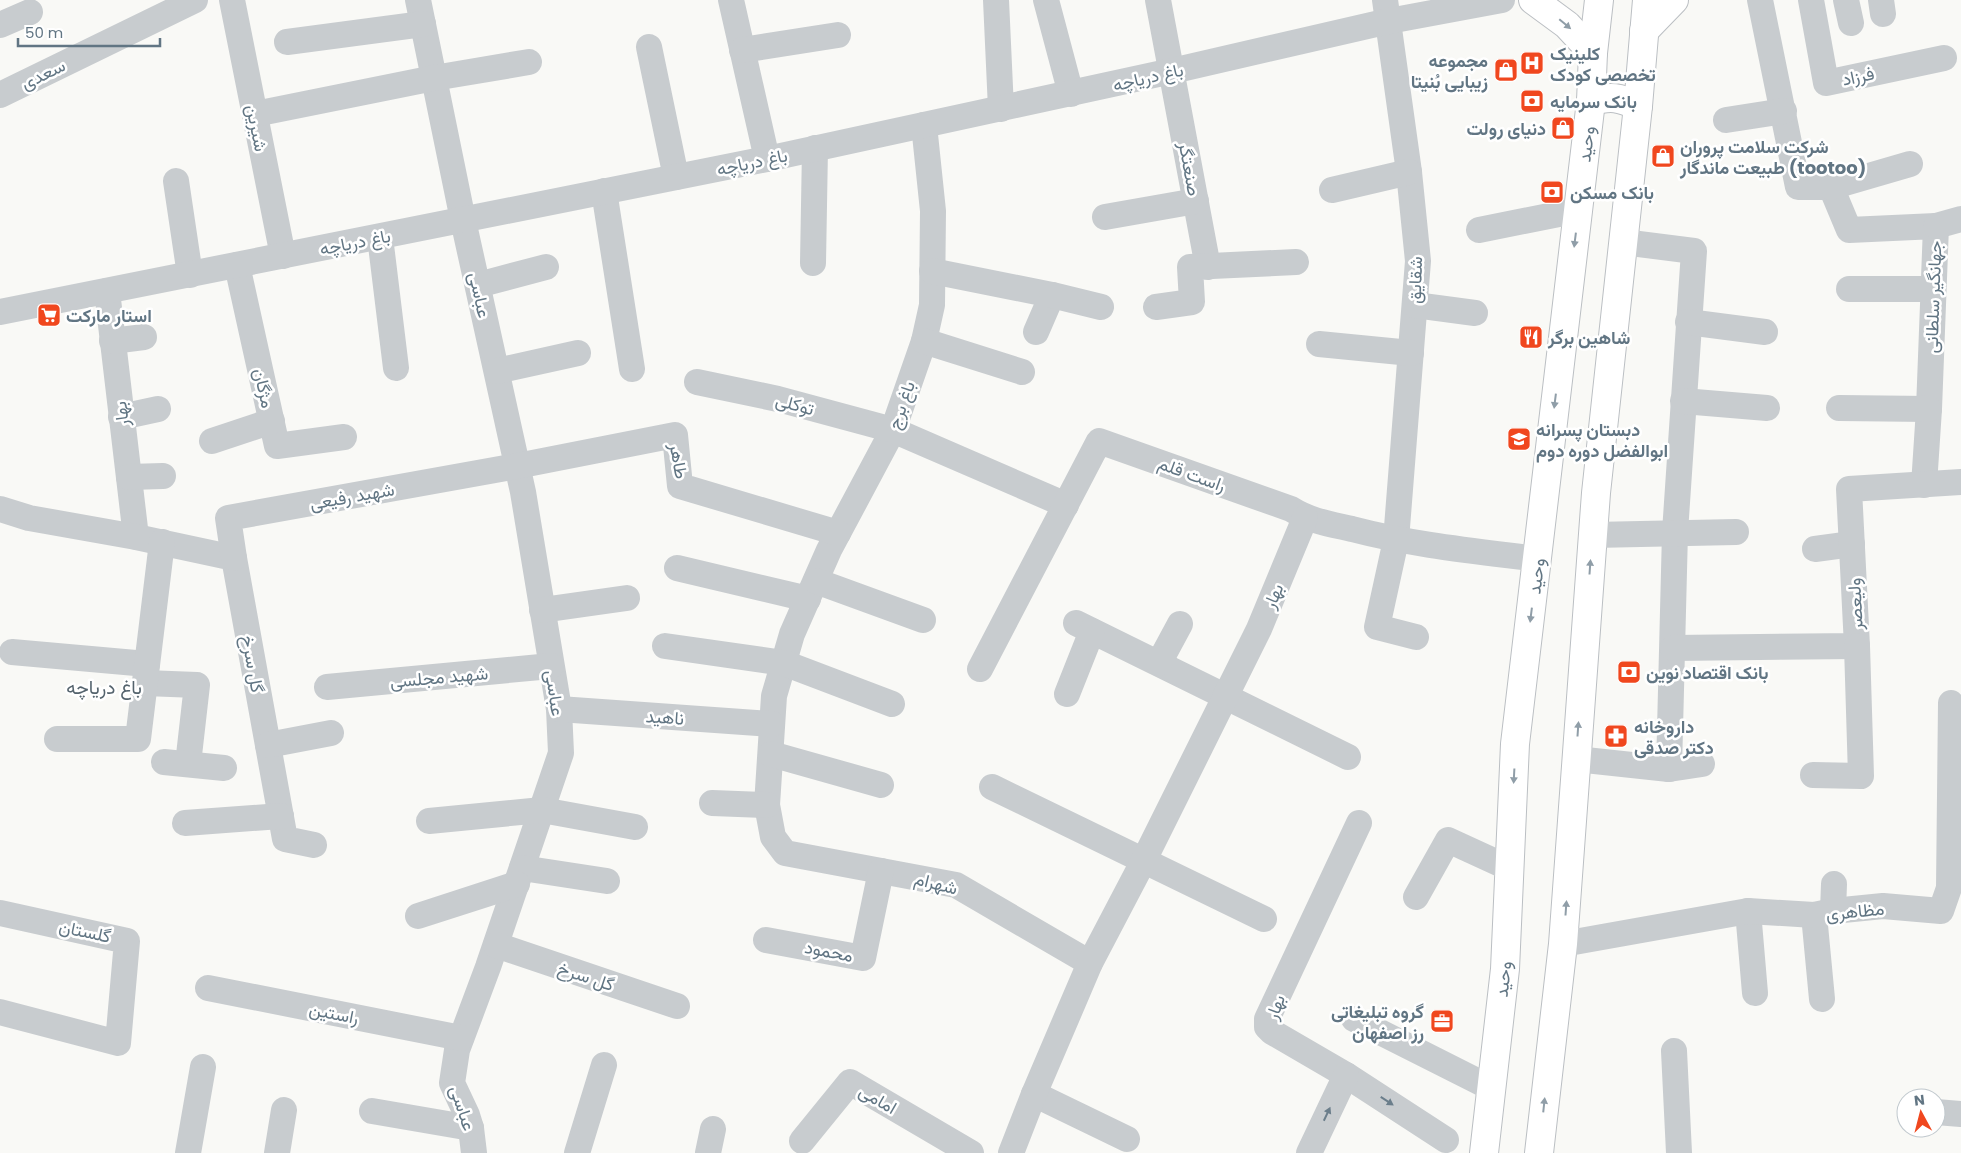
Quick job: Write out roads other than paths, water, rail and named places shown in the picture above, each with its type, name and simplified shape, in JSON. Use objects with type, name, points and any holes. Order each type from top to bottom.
[{"type":"main road","points":[[1533,0],[1567,25],[1593,53]]},
{"type":"main road","name":"وحید","points":[[1484,1153],[1504,969],[1515,744],[1579,210],[1591,102],[1593,53],[1599,0]]},
{"type":"main road","points":[[1539,1153],[1563,944],[1593,535],[1622,242],[1638,106],[1647,0]]},
{"type":"main road","points":[[1644,31],[1674,0]]},
{"type":"main road","points":[[1591,102],[1607,97],[1624,99],[1638,106]]},
{"type":"street","name":"سعدی","points":[[3,87],[195,0]]},
{"type":"street","name":"شیرین","points":[[232,0],[283,256]]},
{"type":"street","points":[[730,0],[767,159]]},
{"type":"street","points":[[996,0],[1001,109]]},
{"type":"street","points":[[1046,0],[1071,94]]},
{"type":"street","name":"صنعتگر","points":[[1158,0],[1208,266]]},
{"type":"street","name":"باغ دریاچه","points":[[0,312],[767,159],[1071,94],[1172,71],[1387,11],[1502,0]]},
{"type":"street","points":[[1760,0],[1798,187],[1831,187],[1910,164]]},
{"type":"street","name":"فرزاد","points":[[1811,0],[1826,83],[1944,58]]},
{"type":"street","name":"شقایق","points":[[1387,11],[1409,172],[1418,262],[1396,540],[1377,627],[1416,637]]},
{"type":"street","points":[[0,25],[30,12]]},
{"type":"street","points":[[287,42],[420,12]]},
{"type":"street","name":"عباسی","points":[[420,12],[517,466],[559,709],[561,753],[496,946],[456,1050],[452,1083],[467,1115],[472,1141]]},
{"type":"street","points":[[742,50],[838,35]]},
{"type":"street","points":[[649,47],[676,177]]},
{"type":"street","points":[[254,114],[434,78],[529,62]]},
{"type":"street","points":[[1726,120],[1784,111]]},
{"type":"street","name":"باغ برج","points":[[772,837],[767,805],[774,696],[792,634],[838,533],[893,430],[924,341],[932,305],[933,211],[924,125]]},
{"type":"street","points":[[813,263],[815,148]]},
{"type":"street","points":[[1332,190],[1409,172]]},
{"type":"street","points":[[176,181],[190,274]]},
{"type":"street","name":"جهانگیر سلطانی","points":[[1831,187],[1849,230],[1936,226],[1929,410],[1924,485]]},
{"type":"street","points":[[604,192],[632,370]]},
{"type":"street","points":[[1105,217],[1196,201]]},
{"type":"street","points":[[1478,230],[1579,210]]},
{"type":"street","points":[[1936,226],[1961,219]]},
{"type":"street","points":[[380,237],[396,368]]},
{"type":"street","points":[[1622,242],[1694,251],[1675,532],[1669,769]]},
{"type":"street","points":[[1156,307],[1192,302],[1190,267],[1296,262]]},
{"type":"street","name":"مژگان","points":[[237,265],[277,446],[344,437]]},
{"type":"street","points":[[478,285],[546,267]]},
{"type":"street","points":[[932,271],[1052,295],[1101,307]]},
{"type":"street","points":[[1849,289],[1933,289]]},
{"type":"street","name":"بهار","points":[[107,291],[136,536]]},
{"type":"street","points":[[1036,332],[1052,295]]},
{"type":"street","points":[[1415,305],[1475,312]]},
{"type":"street","points":[[1688,322],[1765,332]]},
{"type":"street","points":[[112,341],[144,337]]},
{"type":"street","points":[[924,341],[1022,372]]},
{"type":"street","points":[[1319,344],[1411,353]]},
{"type":"street","points":[[497,371],[578,354]]},
{"type":"street","name":"توکلی","points":[[697,382],[778,399],[893,430]]},
{"type":"street","points":[[1683,401],[1767,408]]},
{"type":"street","points":[[121,416],[158,408]]},
{"type":"street","points":[[1839,408],[1929,410]]},
{"type":"street","points":[[212,441],[272,421]]},
{"type":"street","points":[[893,430],[1066,505],[980,669]]},
{"type":"street","name":"طاهر","points":[[517,466],[675,435],[680,486],[838,533]]},
{"type":"street","name":"راست قلم","points":[[1066,505],[1100,441],[1290,509],[1305,518],[1396,540],[1538,559]]},
{"type":"street","name":"شهید رفیعی","points":[[234,558],[228,518],[517,466]]},
{"type":"street","points":[[128,477],[163,476]]},
{"type":"street","name":"ولیعصر","points":[[1673,648],[1857,646],[1849,489],[1961,482]]},
{"type":"street","points":[[0,509],[29,518],[136,536],[234,558]]},
{"type":"street","name":"بهار","points":[[1011,1153],[1090,963],[1226,696],[1258,629],[1305,518]]},
{"type":"street","points":[[1593,535],[1736,532]]},
{"type":"street","points":[[56,738],[138,739],[162,542]]},
{"type":"street","points":[[1815,549],[1852,544]]},
{"type":"street","name":"گل سرخ","points":[[234,558],[285,839],[314,845]]},
{"type":"street","points":[[677,568],[812,590],[923,620]]},
{"type":"street","points":[[542,610],[627,598]]},
{"type":"street","points":[[1159,663],[1180,624]]},
{"type":"street","points":[[1067,694],[1084,627],[1348,757]]},
{"type":"street","points":[[665,646],[784,663],[892,704]]},
{"type":"street","points":[[1813,775],[1861,776],[1857,646]]},
{"type":"street","points":[[12,652],[146,673],[197,685],[176,763],[224,768]]},
{"type":"street","name":"شهید مجلسی","points":[[326,687],[551,666]]},
{"type":"street","name":"مظاهری","points":[[1563,944],[1748,911],[1824,913],[1883,906],[1942,911],[1949,888],[1951,703]]},
{"type":"street","name":"ناهید","points":[[559,709],[772,724]]},
{"type":"street","points":[[268,745],[331,733]]},
{"type":"street","points":[[770,754],[881,785]]},
{"type":"street","points":[[1576,759],[1669,769],[1702,764]]},
{"type":"street","points":[[992,787],[1264,919]]},
{"type":"street","points":[[712,803],[767,805]]},
{"type":"street","points":[[429,821],[542,810],[635,827]]},
{"type":"street","points":[[185,823],[281,816]]},
{"type":"street","name":"بهار","points":[[1359,823],[1267,1019],[1267,1027],[1272,1032],[1346,1075],[1450,1149]]},
{"type":"street","name":"شهرام","points":[[772,837],[785,852],[956,885],[1090,963]]},
{"type":"street","points":[[1416,898],[1448,840],[1509,868]]},
{"type":"street","name":"محمود","points":[[766,940],[863,958],[881,871]]},
{"type":"street","points":[[418,916],[519,876],[608,881]]},
{"type":"street","points":[[1822,999],[1824,913],[1834,884]]},
{"type":"street","points":[[1748,911],[1755,993]]},
{"type":"street","name":"گلستان","points":[[0,913],[128,941],[118,1043],[0,1012]]},
{"type":"street","name":"گل سرخ","points":[[496,946],[677,1006]]},
{"type":"street","name":"راستین","points":[[208,988],[461,1038]]},
{"type":"street","points":[[1354,1018],[1491,1088]]},
{"type":"street","points":[[1674,1051],[1679,1153]]},
{"type":"street","points":[[576,1153],[604,1065]]},
{"type":"street","points":[[188,1153],[203,1067]]},
{"type":"street","points":[[1309,1153],[1346,1075]]},
{"type":"street","name":"امامی","points":[[802,1141],[850,1082],[971,1153]]},
{"type":"street","points":[[1034,1094],[1127,1139]]},
{"type":"street","points":[[277,1153],[284,1110]]},
{"type":"street","points":[[372,1111],[472,1141]]},
{"type":"street","points":[[1946,1113],[1961,1114]]},
{"type":"place","name":"کلینیک تخصصی کودک","points":[[1532,63]]},
{"type":"place","name":"مجموعه زیبایی بُنیتا","points":[[1506,70]]},
{"type":"place","name":"بانک سرمایه","points":[[1532,101]]},
{"type":"place","name":"دنیای رولت","points":[[1563,128]]},
{"type":"place","name":"شرکت سلامت پروران طبیعت ماندگار (tootoo)","points":[[1663,156]]},
{"type":"place","name":"بانک مسکن","points":[[1552,192]]},
{"type":"place","name":"استار مارکت","points":[[49,315]]},
{"type":"place","name":"شاهین برگر","points":[[1531,337]]},
{"type":"place","name":"دبستان پسرانه ابوالفضل دوره دوم","points":[[1519,439]]},
{"type":"place","name":"بانک اقتصاد نوین","points":[[1629,672]]},
{"type":"place","name":"داروخانه دکتر صدقی","points":[[1616,736]]},
{"type":"place","name":"گروه تبلیغاتی رز اصفهان","points":[[1442,1021]]},
{"type":"district","name":"باغ دریاچه","points":[[104,687]]}]
